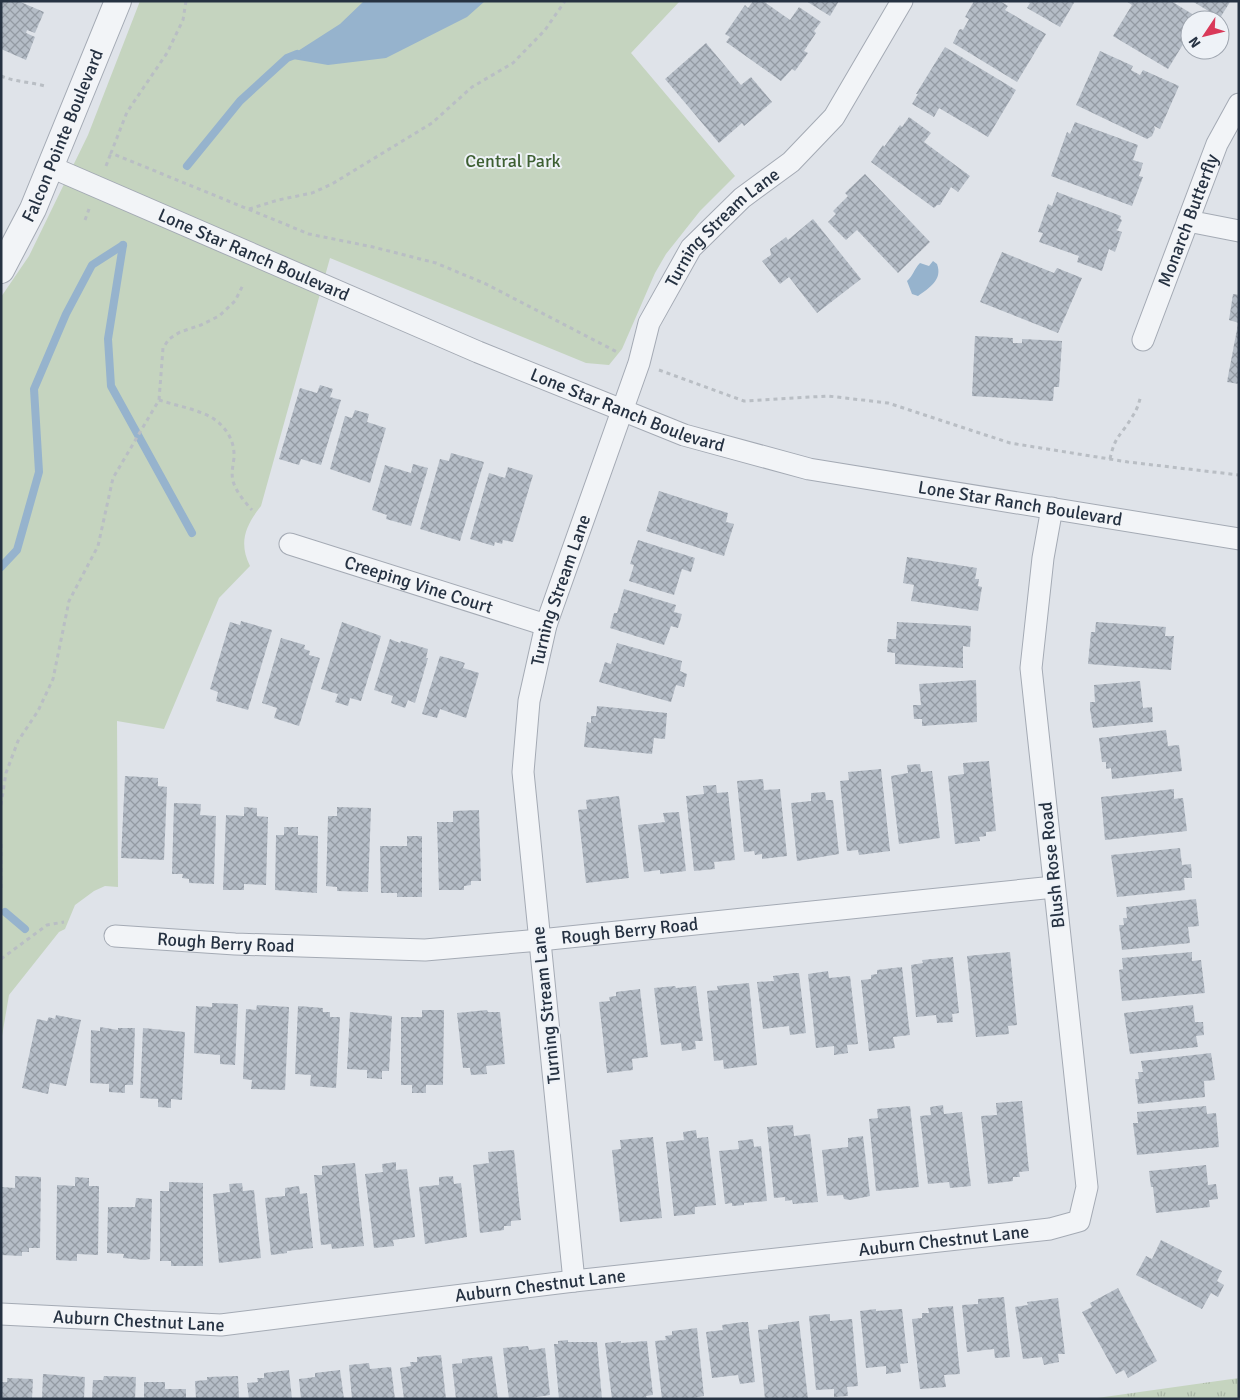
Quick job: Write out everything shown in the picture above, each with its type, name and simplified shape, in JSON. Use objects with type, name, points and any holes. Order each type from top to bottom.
[{"type":"street","name":"Falcon Pointe Boulevard","points":[[1,270],[34,209],[118,1]]},
{"type":"street","name":"Turning Stream Lane","points":[[574,1281],[523,772],[529,701],[546,625],[639,363],[649,323],[691,248],[742,198],[791,162],[834,117],[902,1]]},
{"type":"street","name":"Monarch Butterfly","points":[[1143,340],[1217,144],[1239,104]]},
{"type":"street","name":"Lone Star Ranch Boulevard","points":[[51,167],[478,352],[622,412],[684,435],[809,469],[1239,539]]},
{"type":"street","points":[[1188,221],[1239,231]]},
{"type":"street","name":"Blush Rose Road","points":[[1052,508],[1043,558],[1030,668],[1088,1187],[1079,1221]]},
{"type":"street","name":"Creeping Vine Court","points":[[290,544],[546,625]]},
{"type":"street","name":"Rough Berry Road","points":[[115,936],[235,944],[425,950],[540,940],[1054,887]]},
{"type":"street","name":"Auburn Chestnut Lane","points":[[1,1314],[221,1326],[574,1281],[1050,1229],[1079,1221]]},
{"type":"path","points":[[186,1],[183,20],[167,53],[127,112],[111,153],[309,234],[373,247],[436,263],[486,284],[614,350]]},
{"type":"path","points":[[248,209],[312,193],[332,184],[432,123],[472,87],[513,63],[530,47],[566,1]]},
{"type":"path","points":[[1,76],[9,80],[33,82],[45,86]]},
{"type":"path","points":[[1,805],[6,772],[18,741],[38,711],[53,679],[69,601],[98,546],[113,478],[159,400],[163,348],[169,339],[180,332],[219,316],[235,301],[243,285]]},
{"type":"path","points":[[658,370],[744,401],[828,396],[888,403],[1010,443],[1110,460],[1239,475]]},
{"type":"path","points":[[1110,460],[1113,444],[1118,434],[1132,419],[1137,410],[1141,395]]},
{"type":"path","points":[[159,400],[200,413],[214,419],[223,427],[230,436],[234,448],[233,482],[242,499],[252,510]]},
{"type":"path","points":[[1,844],[1,892]]},
{"type":"path","points":[[1,959],[48,925],[64,922]]},
{"type":"green space","name":"Central Park","points":[[140,1],[680,1],[631,53],[735,176],[700,211],[666,254],[655,273],[622,349],[609,365],[586,363],[330,258],[261,506],[251,520],[245,534],[246,557],[250,566],[219,598],[164,729],[117,721],[118,887],[105,886],[94,891],[75,905],[65,929],[59,932],[9,995],[1,1042],[1,297],[29,256],[88,135]]},
{"type":"green space","points":[[1239,1378],[1239,1399],[1090,1399]]},
{"type":"water","points":[[364,1],[485,1],[467,17],[386,58],[328,65],[287,58],[340,24]]},
{"type":"water","points":[[933,261],[937,264],[937,279],[918,296],[912,294],[907,281],[920,263],[929,266]]},
{"type":"building","points":[[1,1],[18,1],[44,12],[35,33],[27,30],[26,33],[35,37],[26,60],[1,49]]},
{"type":"building","points":[[753,1],[763,1],[790,20],[799,7],[821,22],[804,51],[808,53],[795,71],[792,69],[781,81],[726,42],[730,37],[725,34],[745,5],[748,8]]},
{"type":"building","points":[[806,1],[839,1],[830,16]]},
{"type":"building","points":[[974,1],[1000,1],[1008,6],[1005,10],[1046,34],[1017,82],[953,43],[959,30],[963,30],[969,19],[965,17]]},
{"type":"building","points":[[1026,1],[1075,1],[1060,27],[1027,8],[1030,3]]},
{"type":"building","points":[[1126,1],[1171,1],[1186,10],[1180,10],[1180,49],[1168,69],[1113,36],[1132,5]]},
{"type":"building","points":[[1192,1],[1230,2],[1225,10],[1207,10]]},
{"type":"building","points":[[706,43],[741,85],[751,77],[772,102],[744,126],[742,123],[719,143],[665,79]]},
{"type":"building","points":[[945,47],[1016,90],[988,137],[939,108],[934,117],[912,104],[918,94],[916,94]]},
{"type":"building","points":[[1100,51],[1133,66],[1131,70],[1140,75],[1143,70],[1179,86],[1160,129],[1154,126],[1155,129],[1152,136],[1147,139],[1076,105]]},
{"type":"building","points":[[909,117],[931,133],[924,142],[970,176],[958,192],[951,187],[940,205],[934,208],[871,162],[883,145],[884,147],[900,125],[902,127]]},
{"type":"building","points":[[1075,122],[1138,145],[1133,160],[1143,163],[1139,176],[1143,177],[1132,206],[1051,176],[1067,132],[1070,134]]},
{"type":"building","points":[[865,174],[930,242],[898,273],[857,230],[846,240],[828,222],[836,214],[833,211],[848,196],[845,193]]},
{"type":"building","points":[[1057,192],[1121,216],[1120,219],[1122,220],[1116,230],[1122,232],[1115,252],[1109,249],[1102,271],[1077,262],[1079,256],[1039,242],[1043,233],[1038,232],[1048,204],[1052,206]]},
{"type":"building","points":[[813,219],[861,279],[817,313],[789,277],[780,284],[762,261],[771,255],[770,249],[786,237],[788,240]]},
{"type":"building","points":[[1002,252],[1054,273],[1057,268],[1082,278],[1058,333],[980,302]]},
{"type":"building","points":[[1233,294],[1239,295],[1239,323],[1229,320]]},
{"type":"building","points":[[1239,324],[1239,384],[1227,382]]},
{"type":"building","points":[[975,336],[1013,338],[1013,343],[1022,343],[1022,339],[1062,341],[1059,387],[1054,387],[1053,401],[972,396]]},
{"type":"building","points":[[320,385],[333,389],[330,397],[341,400],[321,465],[301,459],[299,465],[279,459],[300,388],[317,393]]},
{"type":"building","points":[[355,410],[369,414],[367,422],[386,428],[370,483],[330,469],[345,416],[352,418]]},
{"type":"building","points":[[451,453],[484,462],[460,541],[420,529],[440,459],[449,461]]},
{"type":"building","points":[[413,464],[428,468],[411,526],[386,519],[387,515],[372,510],[385,465],[411,473]]},
{"type":"building","points":[[508,467],[533,475],[513,542],[503,540],[502,544],[495,542],[494,546],[470,539],[489,473],[505,478]]},
{"type":"building","points":[[659,491],[728,513],[726,522],[734,524],[724,556],[646,531]]},
{"type":"building","points":[[638,540],[695,558],[691,572],[682,569],[674,595],[629,581],[634,565],[630,564]]},
{"type":"building","points":[[907,557],[977,568],[975,579],[979,579],[978,586],[982,587],[978,611],[911,601],[914,585],[903,583]]},
{"type":"building","points":[[624,589],[676,605],[674,612],[682,614],[678,628],[671,626],[664,645],[610,628],[614,613],[617,613]]},
{"type":"building","points":[[241,621],[272,630],[248,710],[216,701],[218,692],[210,689],[230,622],[240,625]]},
{"type":"building","points":[[342,622],[381,636],[361,701],[350,698],[348,706],[335,702],[338,694],[321,689]]},
{"type":"building","points":[[897,622],[971,626],[970,647],[963,646],[963,668],[895,664],[895,653],[887,652],[888,639],[896,639]]},
{"type":"building","points":[[1096,622],[1166,627],[1165,636],[1174,636],[1171,670],[1088,664],[1091,632],[1095,632]]},
{"type":"building","points":[[281,638],[305,645],[304,649],[310,651],[309,655],[320,658],[299,726],[274,718],[277,708],[262,703]]},
{"type":"building","points":[[390,639],[428,649],[426,658],[428,658],[415,703],[408,700],[405,708],[391,703],[393,696],[374,690]]},
{"type":"building","points":[[617,643],[682,661],[680,671],[687,674],[684,687],[676,685],[671,702],[599,682],[605,662],[611,664]]},
{"type":"building","points":[[440,656],[465,663],[463,668],[479,673],[466,718],[440,709],[437,718],[422,714]]},
{"type":"building","points":[[976,680],[977,722],[922,726],[922,719],[914,719],[913,705],[921,705],[919,684]]},
{"type":"building","points":[[1140,681],[1143,708],[1152,707],[1153,722],[1093,728],[1090,702],[1095,702],[1094,685]]},
{"type":"building","points":[[597,706],[667,713],[665,739],[654,738],[652,754],[584,747],[587,722],[591,723],[591,716],[596,716]]},
{"type":"building","points":[[1166,730],[1168,746],[1179,745],[1182,771],[1112,779],[1111,768],[1106,769],[1106,762],[1102,762],[1099,738]]},
{"type":"building","points":[[989,761],[996,831],[986,832],[986,836],[979,837],[980,841],[955,844],[948,776],[964,774],[963,763]]},
{"type":"building","points":[[920,764],[921,772],[932,771],[940,838],[899,844],[891,776],[908,773],[907,765]]},
{"type":"building","points":[[881,769],[890,851],[859,855],[858,850],[847,851],[840,781],[849,780],[848,772]]},
{"type":"building","points":[[125,776],[158,778],[158,786],[167,787],[164,860],[121,858]]},
{"type":"building","points":[[763,779],[764,790],[780,789],[787,856],[762,859],[762,854],[755,855],[754,851],[744,852],[737,781]]},
{"type":"building","points":[[716,785],[717,793],[728,792],[735,860],[714,862],[715,869],[694,871],[686,796],[704,794],[703,786]]},
{"type":"building","points":[[1174,789],[1174,799],[1183,798],[1187,831],[1105,840],[1101,797]]},
{"type":"building","points":[[825,792],[826,800],[833,800],[839,854],[797,861],[791,803],[811,801],[811,793]]},
{"type":"building","points":[[619,796],[629,878],[586,883],[578,810],[587,809],[586,800]]},
{"type":"building","points":[[174,803],[201,804],[200,815],[216,816],[214,884],[189,883],[189,879],[182,878],[183,874],[172,874]]},
{"type":"building","points":[[244,807],[257,808],[257,816],[268,817],[266,885],[244,884],[244,890],[223,890],[226,815],[244,816]]},
{"type":"building","points":[[337,807],[371,808],[368,892],[337,891],[337,887],[326,886],[328,816],[337,816]]},
{"type":"building","points":[[479,810],[481,881],[471,881],[471,885],[464,886],[464,890],[439,890],[437,822],[453,822],[453,811]]},
{"type":"building","points":[[679,812],[686,871],[660,874],[660,870],[644,872],[638,825],[665,822],[663,813]]},
{"type":"building","points":[[284,827],[298,827],[298,835],[318,836],[317,893],[275,890],[276,835],[284,835]]},
{"type":"building","points":[[407,836],[422,836],[422,897],[397,897],[397,893],[381,893],[380,846],[407,846]]},
{"type":"building","points":[[1180,848],[1182,865],[1191,864],[1192,878],[1184,878],[1185,890],[1117,897],[1111,855]]},
{"type":"building","points":[[1196,899],[1199,926],[1188,927],[1190,943],[1122,950],[1119,925],[1124,925],[1123,918],[1127,918],[1126,907]]},
{"type":"building","points":[[1010,952],[1017,1025],[1008,1026],[1009,1034],[976,1037],[967,956]]},
{"type":"building","points":[[1192,952],[1192,961],[1201,960],[1205,993],[1122,1001],[1119,970],[1123,969],[1122,958]]},
{"type":"building","points":[[953,957],[959,1013],[952,1014],[953,1022],[937,1023],[936,1015],[916,1017],[911,965],[923,963],[922,960]]},
{"type":"building","points":[[902,967],[910,1035],[893,1037],[895,1048],[869,1051],[861,980],[871,979],[871,975],[877,974],[877,970]]},
{"type":"building","points":[[828,971],[829,978],[850,976],[858,1044],[847,1045],[848,1053],[834,1055],[834,1046],[816,1048],[808,974]]},
{"type":"building","points":[[799,973],[806,1033],[790,1035],[789,1026],[763,1029],[757,982],[774,981],[773,976]]},
{"type":"building","points":[[749,983],[757,1065],[724,1069],[723,1060],[714,1061],[707,991],[718,990],[717,986]]},
{"type":"building","points":[[675,986],[676,988],[696,986],[703,1041],[695,1041],[696,1049],[682,1051],[681,1043],[661,1045],[654,988]]},
{"type":"building","points":[[640,989],[648,1057],[632,1059],[633,1070],[607,1073],[599,1002],[610,1001],[609,997],[616,996],[616,992]]},
{"type":"building","points":[[212,1003],[238,1004],[235,1065],[220,1064],[220,1055],[194,1053],[196,1006],[212,1007]]},
{"type":"building","points":[[257,1005],[289,1007],[285,1090],[251,1089],[252,1080],[243,1079],[246,1009],[256,1010]]},
{"type":"building","points":[[1193,1005],[1195,1022],[1203,1022],[1204,1035],[1196,1036],[1198,1047],[1130,1054],[1124,1013]]},
{"type":"building","points":[[298,1006],[323,1008],[323,1012],[330,1012],[330,1017],[340,1017],[336,1088],[310,1086],[311,1075],[295,1074]]},
{"type":"building","points":[[422,1010],[444,1010],[443,1085],[426,1085],[426,1093],[412,1093],[412,1085],[401,1085],[401,1017],[422,1017]]},
{"type":"building","points":[[487,1010],[488,1012],[500,1012],[505,1064],[486,1066],[487,1074],[471,1075],[470,1068],[463,1068],[457,1013]]},
{"type":"building","points":[[350,1012],[392,1016],[389,1071],[382,1071],[382,1079],[367,1078],[367,1070],[347,1069]]},
{"type":"building","points":[[56,1015],[81,1020],[66,1086],[50,1083],[48,1094],[22,1088],[37,1019],[47,1021],[49,1017],[55,1019]]},
{"type":"building","points":[[100,1027],[118,1030],[118,1028],[135,1028],[133,1085],[125,1085],[125,1093],[109,1092],[109,1084],[90,1083],[91,1030],[100,1031]]},
{"type":"building","points":[[143,1028],[185,1032],[182,1100],[171,1099],[171,1108],[158,1107],[158,1099],[140,1098]]},
{"type":"building","points":[[1211,1053],[1215,1080],[1204,1081],[1205,1097],[1138,1104],[1135,1079],[1139,1079],[1138,1072],[1143,1072],[1141,1061]]},
{"type":"building","points":[[1022,1101],[1029,1171],[1019,1172],[1020,1177],[1013,1177],[1013,1181],[988,1184],[981,1116],[997,1115],[996,1103]]},
{"type":"building","points":[[943,1105],[944,1114],[962,1112],[971,1186],[950,1188],[949,1182],[928,1184],[920,1116],[931,1115],[930,1107]]},
{"type":"building","points":[[910,1106],[919,1187],[876,1191],[869,1119],[878,1118],[877,1109]]},
{"type":"building","points":[[1206,1106],[1207,1114],[1216,1113],[1219,1147],[1137,1155],[1133,1123],[1138,1123],[1137,1112]]},
{"type":"building","points":[[793,1125],[794,1136],[810,1134],[818,1202],[793,1204],[792,1200],[785,1201],[785,1197],[774,1198],[767,1127]]},
{"type":"building","points":[[696,1130],[697,1138],[708,1137],[716,1205],[695,1207],[695,1214],[674,1216],[666,1142],[684,1140],[683,1132]]},
{"type":"building","points":[[863,1136],[870,1196],[850,1200],[844,1199],[843,1195],[827,1196],[822,1150],[848,1147],[848,1138]]},
{"type":"building","points":[[653,1137],[662,1218],[620,1222],[612,1150],[621,1149],[620,1140]]},
{"type":"building","points":[[753,1139],[754,1147],[761,1146],[767,1201],[732,1206],[732,1203],[725,1204],[719,1151],[739,1149],[738,1141]]},
{"type":"building","points":[[514,1150],[521,1220],[511,1221],[511,1226],[504,1226],[504,1230],[480,1233],[473,1165],[489,1163],[488,1152]]},
{"type":"building","points":[[396,1162],[396,1170],[407,1169],[415,1237],[393,1240],[394,1246],[374,1248],[365,1174],[383,1172],[382,1164]]},
{"type":"building","points":[[355,1163],[364,1246],[332,1249],[331,1244],[321,1245],[314,1175],[322,1175],[322,1166]]},
{"type":"building","points":[[1206,1165],[1208,1185],[1216,1184],[1218,1199],[1209,1200],[1210,1207],[1156,1213],[1149,1171]]},
{"type":"building","points":[[15,1176],[41,1177],[40,1248],[29,1248],[29,1252],[22,1252],[22,1256],[1,1255],[1,1187],[15,1188]]},
{"type":"building","points":[[453,1176],[454,1184],[461,1183],[467,1237],[425,1244],[419,1187],[439,1185],[439,1177]]},
{"type":"building","points":[[75,1177],[89,1178],[89,1186],[99,1186],[98,1255],[77,1254],[77,1261],[56,1260],[57,1185],[75,1186]]},
{"type":"building","points":[[169,1182],[203,1183],[203,1266],[171,1266],[171,1261],[160,1261],[160,1191],[169,1191]]},
{"type":"building","points":[[242,1183],[243,1191],[254,1190],[261,1258],[219,1263],[213,1194],[230,1192],[229,1184]]},
{"type":"building","points":[[299,1186],[300,1194],[307,1193],[313,1248],[271,1255],[265,1198],[285,1196],[285,1188]]},
{"type":"building","points":[[136,1198],[152,1199],[150,1259],[145,1260],[123,1258],[124,1254],[107,1253],[108,1207],[135,1207]]},
{"type":"building","points":[[1161,1240],[1222,1271],[1217,1281],[1224,1285],[1218,1297],[1211,1293],[1202,1309],[1136,1275],[1146,1256],[1152,1259]]},
{"type":"building","points":[[1118,1288],[1157,1361],[1128,1378],[1124,1370],[1116,1374],[1082,1312],[1092,1307],[1090,1303]]},
{"type":"building","points":[[1004,1297],[1010,1357],[995,1358],[994,1349],[967,1352],[962,1305],[978,1304],[978,1299]]},
{"type":"building","points":[[1058,1298],[1065,1354],[1058,1354],[1059,1362],[1044,1365],[1042,1357],[1023,1359],[1015,1307],[1028,1305],[1027,1302]]},
{"type":"building","points":[[953,1306],[960,1374],[944,1375],[946,1387],[920,1389],[912,1319],[922,1318],[922,1313],[929,1313],[928,1308]]},
{"type":"building","points":[[876,1309],[876,1311],[902,1309],[908,1363],[900,1364],[901,1372],[886,1374],[886,1366],[866,1368],[860,1311]]},
{"type":"building","points":[[830,1314],[830,1321],[852,1319],[858,1386],[847,1387],[848,1396],[834,1397],[834,1389],[816,1390],[809,1316]]},
{"type":"building","points":[[799,1321],[808,1399],[765,1399],[758,1330],[768,1329],[768,1325]]},
{"type":"building","points":[[748,1322],[755,1382],[740,1384],[738,1375],[712,1378],[706,1332],[723,1330],[722,1325]]},
{"type":"building","points":[[697,1328],[704,1396],[688,1399],[662,1399],[655,1341],[666,1340],[665,1336],[672,1335],[672,1331]]},
{"type":"building","points":[[568,1340],[568,1342],[597,1342],[602,1399],[559,1399],[554,1344],[558,1344],[558,1341]]},
{"type":"building","points":[[621,1341],[621,1343],[647,1341],[653,1395],[646,1396],[647,1399],[612,1399],[605,1343]]},
{"type":"building","points":[[528,1346],[529,1350],[545,1348],[550,1395],[509,1399],[503,1348]]},
{"type":"building","points":[[441,1355],[446,1399],[404,1399],[400,1368],[411,1366],[410,1362],[417,1362],[417,1357]]},
{"type":"building","points":[[492,1356],[498,1399],[456,1399],[452,1364],[462,1363],[462,1359]]},
{"type":"building","points":[[369,1363],[370,1369],[391,1367],[395,1399],[352,1399],[349,1365]]},
{"type":"building","points":[[289,1370],[292,1399],[249,1399],[247,1383],[258,1382],[257,1378],[264,1378],[264,1373]]},
{"type":"building","points":[[340,1370],[344,1399],[301,1399],[299,1379],[315,1377],[315,1373]]},
{"type":"building","points":[[43,1374],[85,1377],[84,1399],[42,1399]]},
{"type":"building","points":[[104,1376],[136,1377],[135,1399],[92,1399],[93,1380],[103,1380]]},
{"type":"building","points":[[238,1376],[239,1399],[196,1399],[195,1381],[207,1380],[207,1377]]},
{"type":"building","points":[[7,1378],[33,1379],[32,1399],[1,1399],[1,1382],[7,1382]]},
{"type":"building","points":[[144,1382],[165,1382],[165,1389],[186,1389],[186,1399],[144,1399]]},
{"type":"waterway","points":[[187,166],[240,101],[287,58],[297,54]]},
{"type":"waterway","points":[[123,245],[108,339],[111,386],[192,533]]},
{"type":"waterway","points":[[1,567],[17,550],[39,472],[34,389],[66,314],[92,265],[123,245]]},
{"type":"waterway","points":[[5,912],[25,929]]}]
